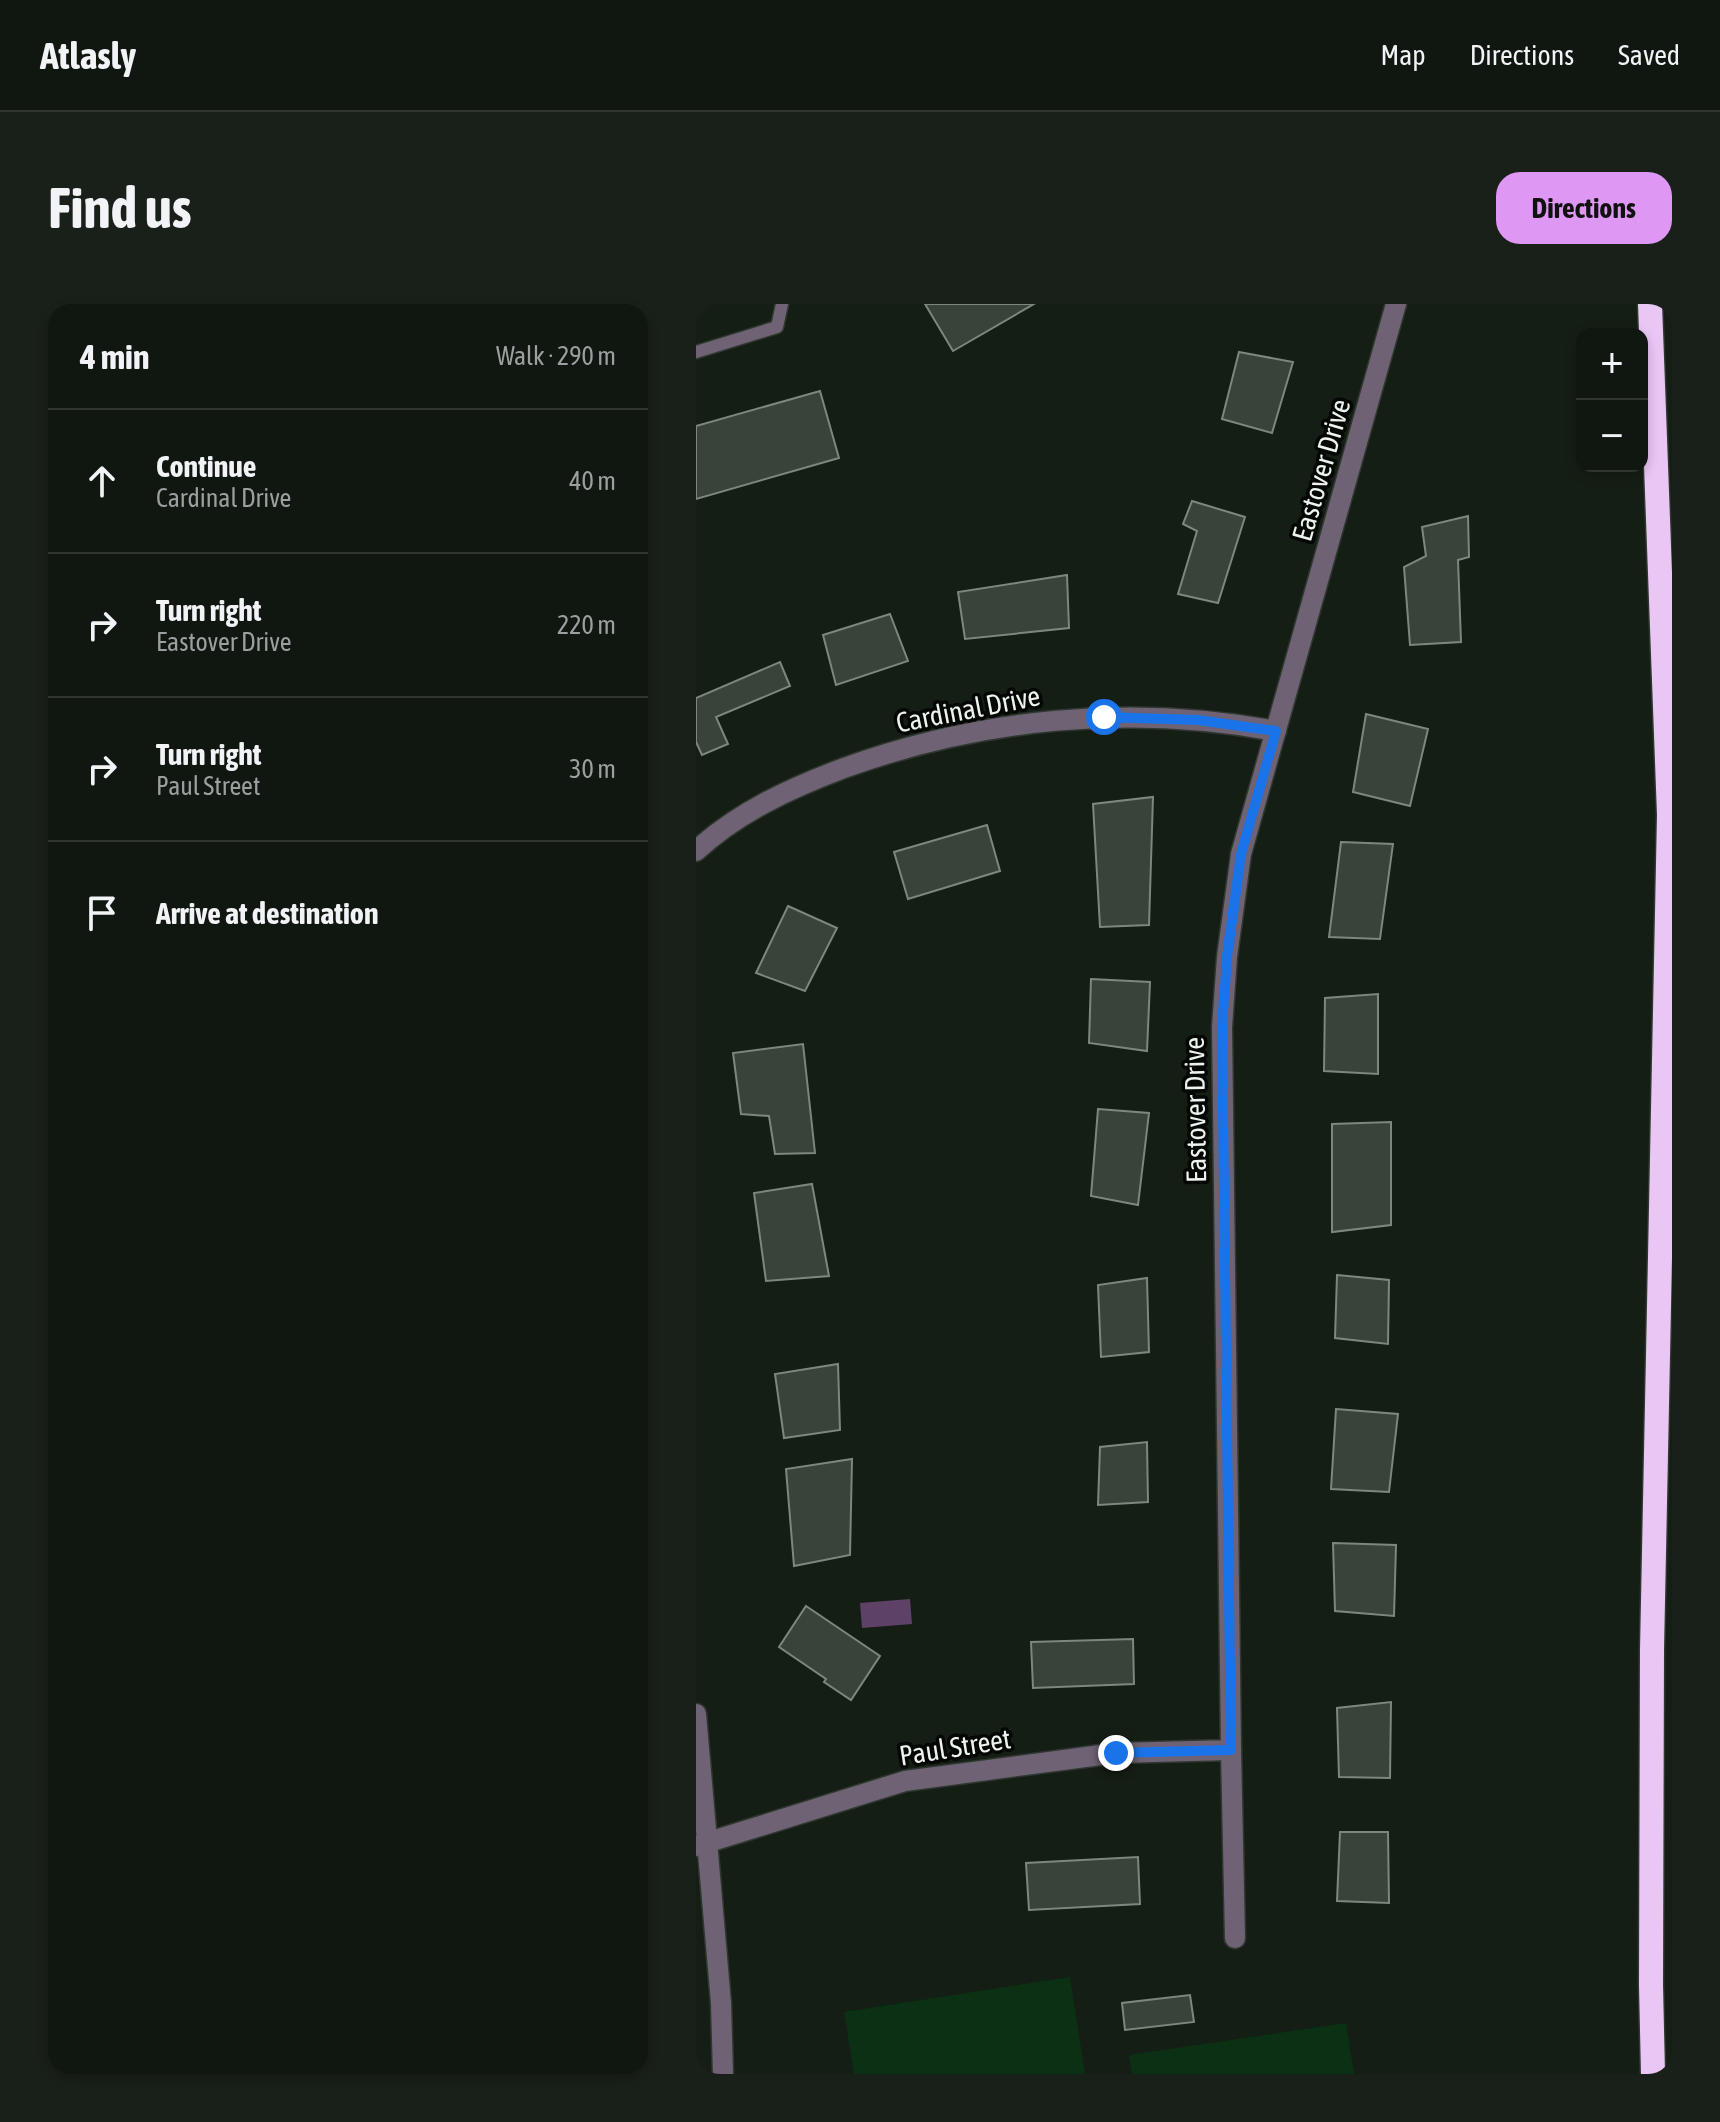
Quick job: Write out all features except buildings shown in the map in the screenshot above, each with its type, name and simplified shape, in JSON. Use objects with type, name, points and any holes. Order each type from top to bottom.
[{"type":"highway","points":[[1650,304],[1669,815],[1651,1666],[1650,1971],[1653,2074]]},
{"type":"street","name":"Eastover Drive","points":[[1235,1938],[1222,1027],[1227,957],[1241,854],[1396,304]]},
{"type":"street","name":"Cardinal Drive","points":[[696,851],[751,810],[796,787],[861,762],[966,733],[1058,720],[1120,717],[1198,720],[1276,731]]},
{"type":"street","points":[[696,1714],[701,1844],[721,2003],[723,2074]]},
{"type":"street","name":"Paul Street","points":[[701,1844],[905,1781],[1116,1753],[1231,1750]]},
{"type":"lane","points":[[696,352],[777,327],[782,304]]},
{"type":"green space","points":[[1070,1977],[1085,2074],[854,2074],[844,2012]]},
{"type":"green space","points":[[1346,2023],[1354,2074],[1132,2074],[1129,2055]]},
{"type":"shaded area","points":[[910,1599],[912,1624],[862,1628],[860,1603]]},
{"type":"route","points":[[1104,717],[1198,720],[1276,731],[1241,854],[1227,957],[1222,1027],[1231,1750],[1116,1753]]}]
